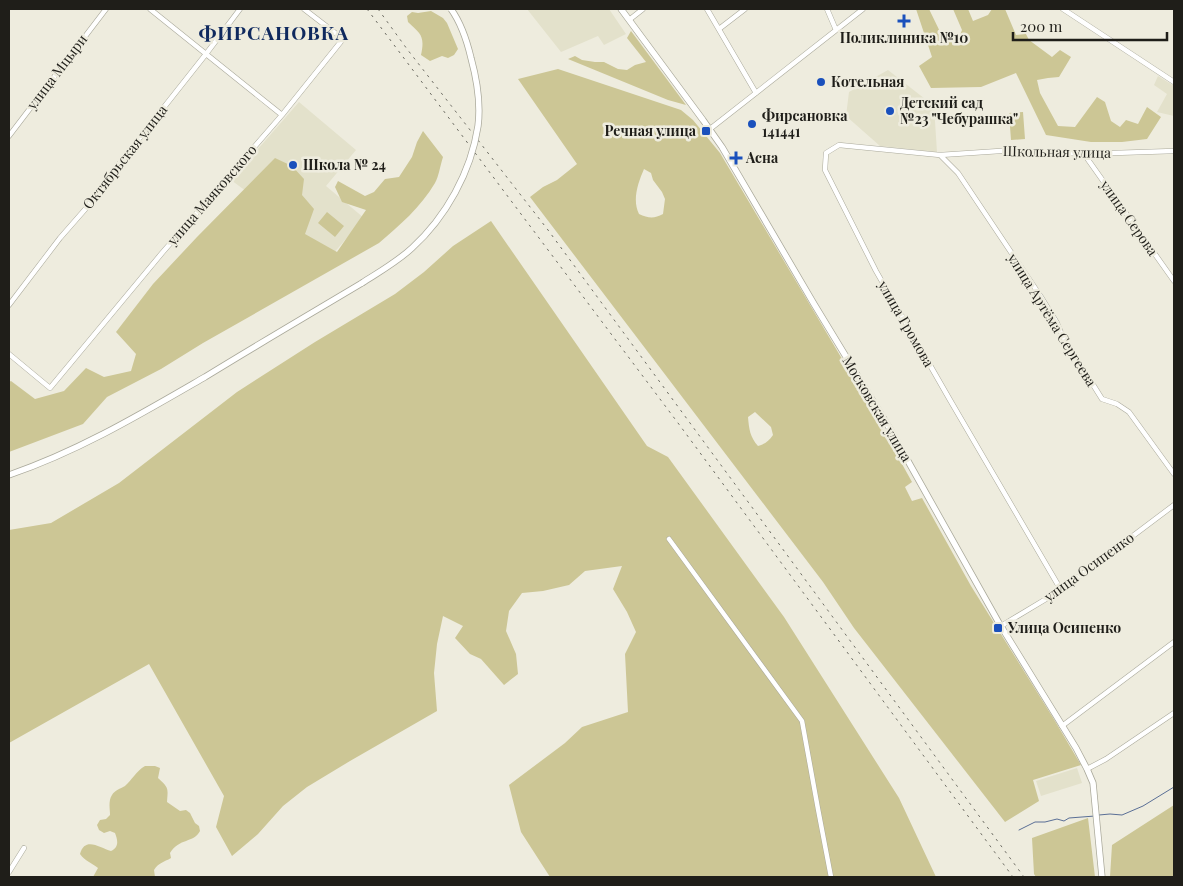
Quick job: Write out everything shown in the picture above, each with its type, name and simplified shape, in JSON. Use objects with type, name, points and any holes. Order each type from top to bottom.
[{"type":"street","name":"улица Мцыри","points":[[9,136],[106,9]]},
{"type":"street","points":[[150,9],[282,115]]},
{"type":"street","name":"Октябрьская улица","points":[[9,305],[240,9]]},
{"type":"street","name":"улица Маяковского","points":[[9,354],[50,388],[162,253],[282,115],[342,38],[304,9]]},
{"type":"street","points":[[9,475],[87,443],[137,417],[362,283],[411,249],[428,231],[451,200],[467,166],[478,126],[479,101],[475,74],[468,45],[451,9]]},
{"type":"street","name":"Московская улица","points":[[621,9],[722,147],[890,429],[1001,626],[1088,769],[1093,783],[1096,805],[1102,877]]},
{"type":"street","points":[[629,20],[644,9]]},
{"type":"street","points":[[707,9],[756,93]]},
{"type":"street","points":[[719,29],[745,9]]},
{"type":"street","points":[[828,9],[836,30]]},
{"type":"street","points":[[710,129],[863,9]]},
{"type":"street","points":[[1064,9],[1174,82]]},
{"type":"street","name":"улица Громова","points":[[940,154],[839,145],[826,153],[826,170],[876,271],[1061,590]]},
{"type":"street","name":"Школьная улица","points":[[940,154],[1015,150],[1084,154],[1174,151]]},
{"type":"street","name":"улица Артёма Сергеева","points":[[940,154],[958,173],[1041,297],[1102,399],[1117,404],[1129,412],[1174,474]]},
{"type":"street","name":"улица Серова","points":[[1084,154],[1174,282]]},
{"type":"street","name":"улица Осипенко","points":[[1001,626],[1061,590],[1174,505]]},
{"type":"street","points":[[669,539],[802,721],[831,877]]},
{"type":"street","points":[[1062,726],[1174,642]]},
{"type":"street","points":[[1088,769],[1174,713]]},
{"type":"street","points":[[9,872],[24,848]]},
{"type":"shaded area","points":[[527,9],[609,9],[626,34],[604,45],[598,36],[561,52]]},
{"type":"shaded area","points":[[916,9],[929,9],[945,42],[960,35],[962,30],[953,9],[968,9],[973,21],[988,15],[992,9],[1005,9],[1016,35],[1026,34],[1029,40],[1052,57],[1060,50],[1071,57],[1059,77],[1037,80],[1040,93],[1058,126],[1075,127],[1097,97],[1105,102],[1111,121],[1120,127],[1126,120],[1138,124],[1147,107],[1161,117],[1147,139],[1122,142],[1091,142],[1046,135],[1016,73],[981,87],[931,88],[919,66],[932,57]]},
{"type":"shaded area","points":[[431,11],[443,18],[447,23],[458,49],[454,55],[448,58],[442,56],[430,61],[421,55],[421,36],[408,22],[407,16],[412,12]]},
{"type":"shaded area","points":[[631,31],[686,105],[668,100],[568,59],[575,56],[582,60],[604,62],[618,69],[627,70],[635,65],[646,62],[627,38]]},
{"type":"shaded area","points":[[558,69],[681,110],[693,120],[720,153],[867,401],[912,482],[905,487],[912,501],[922,498],[971,586],[1081,765],[1033,780],[1039,801],[1005,822],[854,628],[823,582],[530,197],[543,187],[557,180],[577,164],[518,79]],"holes":[[[644,169],[651,173],[653,180],[665,199],[663,214],[657,217],[639,214],[637,209],[636,197]],[[755,412],[771,427],[773,435],[767,442],[758,446],[750,433],[748,417]]]},
{"type":"shaded area","name":"Детский сад №23 \"Чебурашка\"","points":[[888,70],[934,106],[937,152],[880,146],[846,116],[849,92]]},
{"type":"shaded area","points":[[1158,76],[1174,86],[1174,116],[1157,112],[1167,94],[1154,85]]},
{"type":"shaded area","name":"Школа № 24","points":[[299,102],[356,150],[326,186],[364,218],[332,255],[231,180]]},
{"type":"shaded area","points":[[1023,112],[1025,139],[1011,140],[1009,113]]},
{"type":"shaded area","points":[[423,131],[443,157],[436,180],[416,208],[379,243],[161,369],[107,397],[83,424],[9,452],[9,382],[11,381],[35,399],[64,391],[86,368],[104,377],[131,371],[136,354],[116,332],[153,284],[275,158],[292,166],[304,179],[302,195],[314,209],[305,234],[337,252],[366,210],[342,202],[335,187],[338,181],[365,196],[374,192],[385,179],[399,177],[412,157]]},
{"type":"shaded area","points":[[327,212],[344,226],[335,237],[318,223]]},
{"type":"shaded area","points":[[491,221],[647,446],[668,457],[784,617],[899,798],[936,877],[550,877],[521,832],[509,785],[565,743],[582,727],[628,712],[625,654],[636,632],[613,589],[622,566],[585,571],[569,585],[543,591],[522,593],[509,611],[506,631],[516,654],[518,674],[504,685],[481,659],[470,654],[455,638],[463,626],[443,616],[437,644],[434,673],[437,711],[307,787],[283,806],[258,834],[232,856],[216,827],[224,796],[149,664],[9,743],[9,530],[51,523],[119,483],[237,392],[395,294],[424,272],[453,246]]},
{"type":"shaded area","points":[[145,766],[160,768],[158,778],[167,788],[167,802],[180,811],[186,810],[190,813],[195,823],[199,826],[200,831],[194,837],[174,848],[170,853],[171,858],[159,864],[154,870],[155,877],[93,877],[98,868],[80,854],[82,849],[89,844],[111,851],[117,846],[115,833],[110,831],[104,833],[99,830],[97,825],[100,820],[106,819],[110,815],[110,802],[113,793],[125,786]]},
{"type":"shaded area","points":[[1077,768],[1082,783],[1041,796],[1036,781]]},
{"type":"shaded area","points":[[1174,805],[1174,877],[1110,877],[1112,845]]},
{"type":"shaded area","points":[[1088,818],[1095,877],[1036,877],[1034,874],[1032,838]]},
{"type":"waterway","points":[[1099,815],[1122,815],[1143,806],[1174,787]]},
{"type":"waterway","points":[[1019,830],[1035,822],[1057,819],[1064,821],[1069,818],[1095,816]]},
{"type":"railway","points":[[367,9],[681,427],[1013,877]]},
{"type":"railway","points":[[378,9],[548,230],[1024,877]]},
{"type":"place","name":"Поликлиника №10","points":[[904,21]]},
{"type":"place","name":"Котельная","points":[[821,82]]},
{"type":"place","name":"Детский сад №23 \"Чебурашка\"","points":[[890,111]]},
{"type":"place","name":"Фирсановка 141441","points":[[752,124]]},
{"type":"place","name":"Речная улица","points":[[706,131]]},
{"type":"place","name":"Асна","points":[[736,158]]},
{"type":"place","name":"Школа № 24","points":[[293,165]]},
{"type":"place","name":"Улица Осипенко","points":[[998,628]]},
{"type":"district","name":"ФИРСАНОВКА","points":[[274,33]]}]
